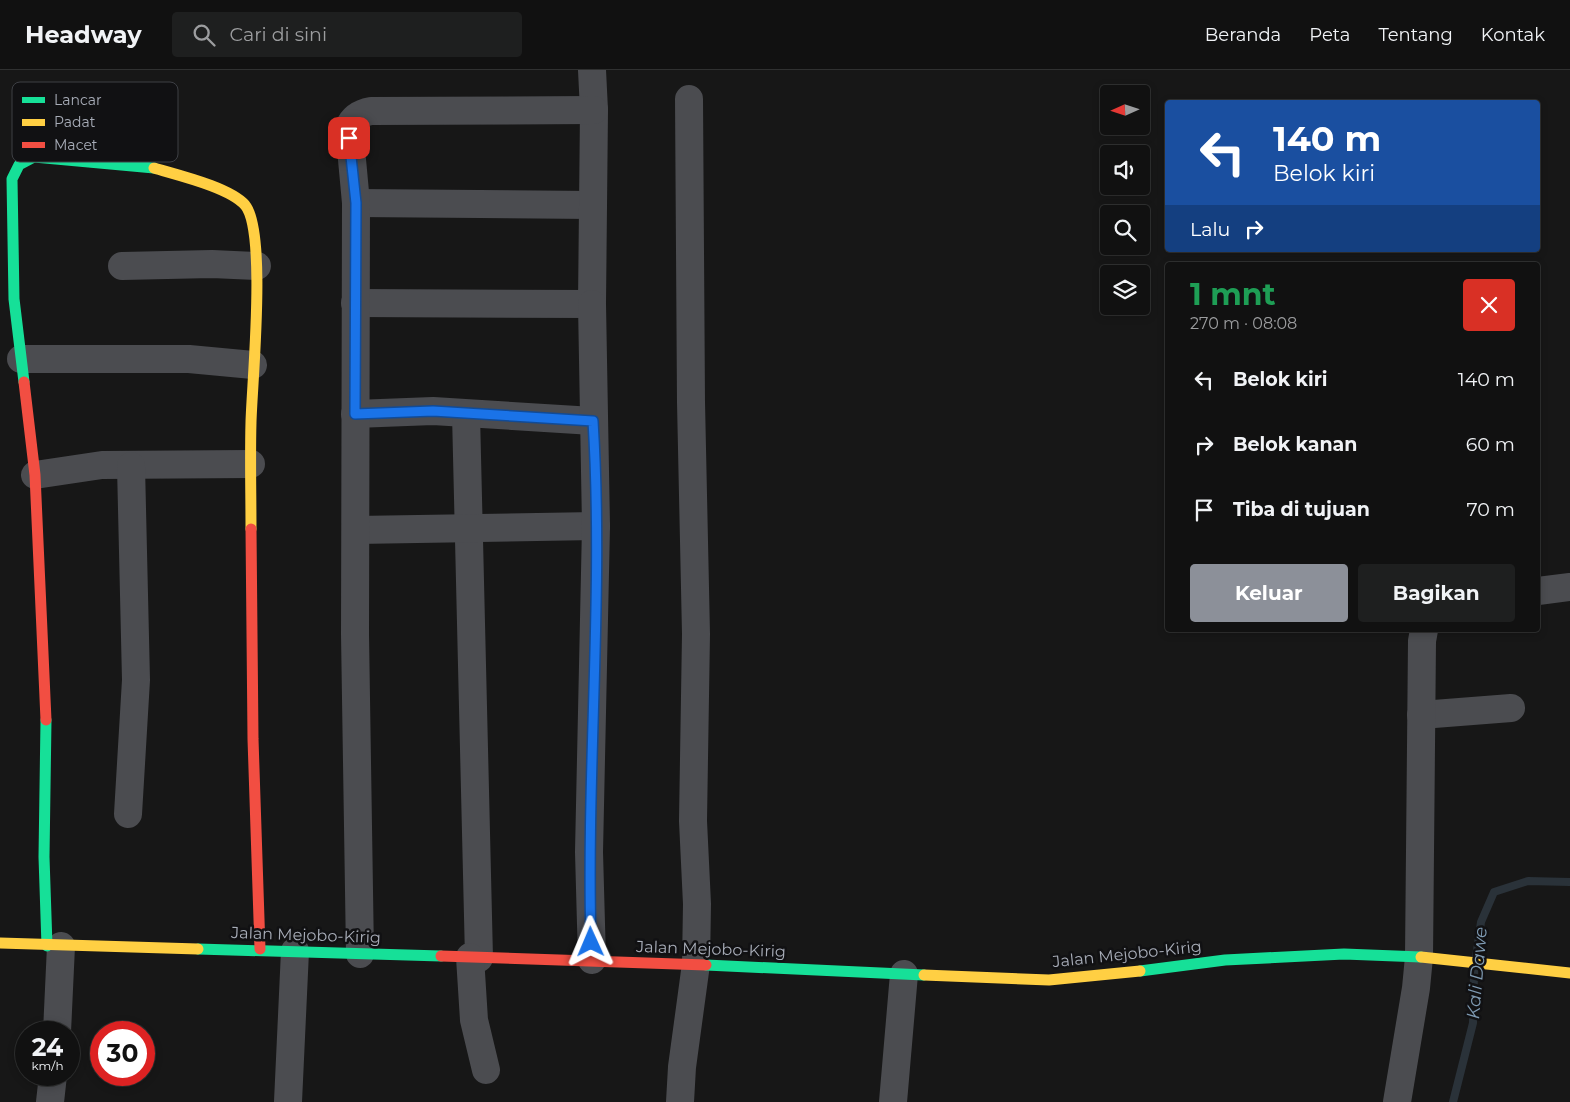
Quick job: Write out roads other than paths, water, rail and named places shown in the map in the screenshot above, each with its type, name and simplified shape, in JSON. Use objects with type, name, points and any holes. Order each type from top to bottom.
[{"type":"street","points":[[592,70],[594,110],[593,421],[596,526],[589,852],[592,960]]},
{"type":"street","points":[[680,1102],[682,1067],[696,964],[698,904],[693,821],[696,634],[691,402],[689,98]]},
{"type":"street","points":[[360,954],[355,414],[356,203],[349,132],[352,120],[362,112],[594,110]]},
{"type":"street","points":[[22,162],[12,178],[14,299],[35,475],[47,739],[44,857],[54,946],[57,1021]]},
{"type":"street","points":[[89,162],[154,168],[221,189],[246,204],[254,230],[257,266],[251,464],[253,739],[260,949]]},
{"type":"street","points":[[356,203],[593,204]]},
{"type":"street","points":[[122,266],[212,264],[257,266]]},
{"type":"street","points":[[355,303],[592,304]]},
{"type":"street","points":[[21,359],[171,358],[253,365]]},
{"type":"street","points":[[355,414],[433,411],[593,421]]},
{"type":"street","points":[[466,414],[474,1020],[486,1070]]},
{"type":"street","points":[[35,475],[102,465],[251,464]]},
{"type":"street","points":[[128,814],[136,680],[131,466]]},
{"type":"street","points":[[356,530],[596,526]]},
{"type":"street","points":[[1540,591],[1570,587]]},
{"type":"street","points":[[1397,1102],[1416,988],[1431,958],[1421,715],[1424,632]]},
{"type":"street","points":[[1421,715],[1511,708]]},
{"type":"street","name":"Jalan Mejobo-Kirig","points":[[0,943],[592,960],[1049,980],[1105,976],[1225,960],[1344,954],[1431,958],[1501,964],[1570,973]]},
{"type":"street","points":[[288,1102],[295,952]]},
{"type":"street","points":[[893,1102],[904,974]]},
{"type":"street","points":[[50,1102],[52,1086]]},
{"type":"waterway","name":"Kali Dawe","points":[[1453,1102],[1473,1023],[1474,972],[1481,922],[1494,892],[1528,881],[1570,882]]}]
